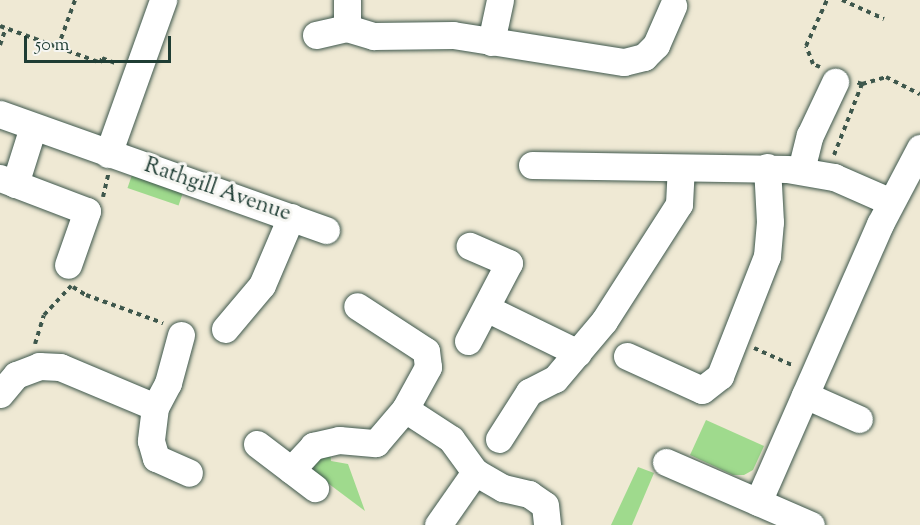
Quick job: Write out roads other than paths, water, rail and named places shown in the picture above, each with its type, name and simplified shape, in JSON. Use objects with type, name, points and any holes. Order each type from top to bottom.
[{"type":"street","points":[[108,154],[163,0]]},
{"type":"street","points":[[347,0],[347,28]]},
{"type":"street","points":[[491,42],[500,0]]},
{"type":"street","points":[[316,35],[347,28],[374,36],[453,35],[624,62],[644,57],[656,45],[672,6]]},
{"type":"street","points":[[801,170],[810,135],[835,82]]},
{"type":"street","name":"Rathgill Avenue","points":[[0,114],[326,230]]},
{"type":"street","points":[[33,127],[7,181],[87,211],[68,265]]},
{"type":"street","points":[[758,502],[891,202],[920,148]]},
{"type":"street","points":[[532,165],[681,169],[767,167],[801,170],[834,177],[891,202]]},
{"type":"street","points":[[627,356],[702,390],[720,376],[767,256],[770,222],[767,167]]},
{"type":"street","points":[[499,439],[529,392],[555,379],[604,321],[679,204],[681,169]]},
{"type":"street","points":[[225,329],[262,285],[291,218]]},
{"type":"street","points":[[468,341],[488,309],[509,263],[470,246]]},
{"type":"street","points":[[291,470],[313,446],[339,440],[376,443],[405,409],[428,367],[426,351],[357,306]]},
{"type":"street","points":[[488,309],[578,353]]},
{"type":"street","points":[[181,335],[168,383],[155,406],[151,441],[156,458],[189,473]]},
{"type":"street","points":[[0,394],[16,375],[39,366],[60,367],[155,406]]},
{"type":"street","points":[[809,385],[859,419]]},
{"type":"street","points":[[405,409],[451,439],[475,472],[502,488],[529,494],[545,505],[547,525]]},
{"type":"street","points":[[257,444],[315,488]]},
{"type":"street","points":[[666,462],[810,525]]},
{"type":"street","points":[[438,525],[475,472]]}]
